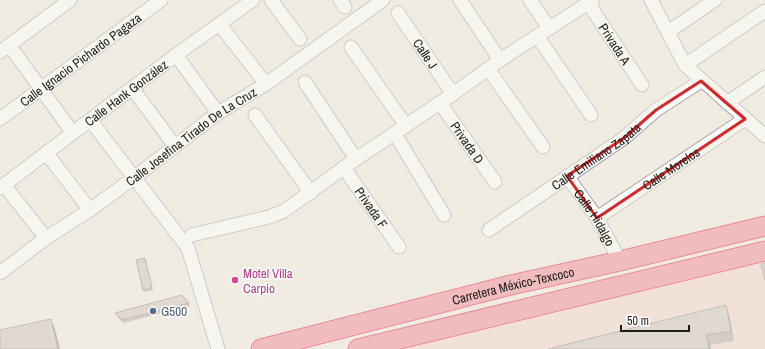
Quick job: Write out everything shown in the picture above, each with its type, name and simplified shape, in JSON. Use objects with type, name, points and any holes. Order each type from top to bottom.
[{"type":"highway","name":"Carretera México-Texcoco","points":[[261,349],[317,342],[511,284],[620,261],[765,226]]},
{"type":"highway","name":"Carretera México-Texcoco","points":[[358,349],[765,251]]},
{"type":"street","points":[[70,0],[4,49],[41,89],[73,133]]},
{"type":"street","name":"Calle Ignacio Pichardo Pagaza","points":[[0,119],[161,0]]},
{"type":"street","points":[[271,0],[300,39]]},
{"type":"street","name":"Calle Josefina Tirado De La Cruz","points":[[0,273],[46,238],[90,210],[135,177],[218,113],[266,84],[383,0]]},
{"type":"street","points":[[460,0],[500,60]]},
{"type":"street","points":[[530,0],[549,28]]},
{"type":"street","points":[[651,0],[684,66],[765,136]]},
{"type":"street","points":[[668,32],[715,0]]},
{"type":"street","name":"Calle Hank González","points":[[2,187],[176,55],[251,1]]},
{"type":"street","points":[[192,235],[277,214],[489,70],[500,60],[590,2]]},
{"type":"street","name":"Privada A","points":[[590,2],[642,86]]},
{"type":"street","points":[[684,66],[765,11]]},
{"type":"street","name":"Calle J","points":[[398,13],[453,94]]},
{"type":"street","points":[[220,24],[266,84]]},
{"type":"street","points":[[537,36],[591,115]]},
{"type":"street","points":[[351,47],[406,126]]},
{"type":"street","points":[[176,55],[218,113]]},
{"type":"street","points":[[489,70],[542,147]]},
{"type":"street","points":[[727,103],[765,77]]},
{"type":"street","name":"Calle Emiliano Zapata","points":[[489,230],[624,138],[656,110],[701,81]]},
{"type":"street","points":[[305,82],[356,159]]},
{"type":"street","points":[[132,88],[175,146]]},
{"type":"street","name":"Privada D","points":[[440,103],[495,182]]},
{"type":"street","points":[[255,115],[311,192]]},
{"type":"street","points":[[90,120],[188,248],[218,349]]},
{"type":"street","name":"Calle Morelos","points":[[597,218],[745,120]]},
{"type":"street","points":[[394,134],[444,215]]},
{"type":"street","points":[[47,154],[90,210]]},
{"type":"street","name":"Privada F","points":[[344,168],[400,247]]},
{"type":"street","name":"Calle Hidalgo","points":[[567,176],[597,218],[620,261]]},
{"type":"street","points":[[2,187],[46,238]]},
{"type":"highlighted area","points":[[701,81],[745,119],[597,218],[567,176],[624,138],[656,110]]},
{"type":"shaded area","points":[[765,259],[765,349],[364,349]]},
{"type":"building","name":"G500","points":[[145,258],[152,287],[143,290],[136,260]]},
{"type":"building","points":[[765,263],[765,280],[761,264]]},
{"type":"building","name":"G500","points":[[182,295],[189,303],[122,320],[115,313]]},
{"type":"building","points":[[726,305],[731,331],[706,335],[709,349],[548,349]]},
{"type":"building","points":[[51,319],[58,349],[0,349],[0,330]]},
{"type":"place","name":"Motel Villa Carpio","points":[[235,280]]},
{"type":"place","name":"G500","points":[[153,311]]}]
